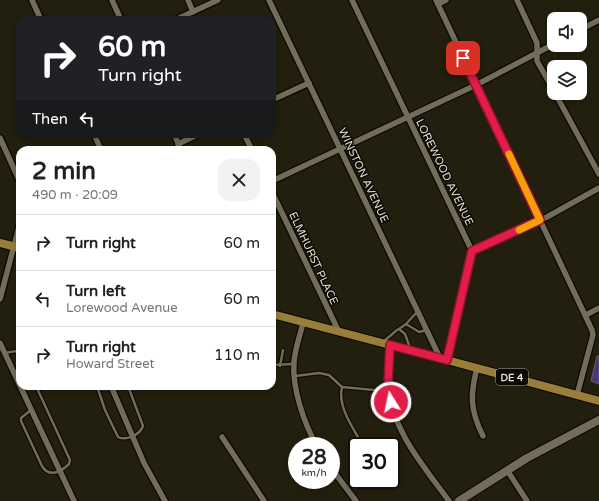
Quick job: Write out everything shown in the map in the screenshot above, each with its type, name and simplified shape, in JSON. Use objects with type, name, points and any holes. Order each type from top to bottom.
[{"type":"main road","points":[[0,243],[16,248]]},
{"type":"main road","name":"DE 4","points":[[276,315],[599,401]]},
{"type":"street","points":[[32,0],[39,16]]},
{"type":"street","points":[[112,0],[119,16]]},
{"type":"street","points":[[188,0],[193,12]]},
{"type":"street","points":[[184,16],[218,0]]},
{"type":"street","name":"WINSTON AVENUE","points":[[269,0],[427,330],[443,359]]},
{"type":"street","name":"LOREWOOD AVENUE","points":[[352,0],[472,251]]},
{"type":"street","points":[[446,0],[437,2],[592,330],[593,335],[576,395]]},
{"type":"street","points":[[517,0],[537,43],[537,61],[547,79]]},
{"type":"street","points":[[587,26],[599,20]]},
{"type":"street","points":[[276,179],[476,85],[547,48]]},
{"type":"street","points":[[276,98],[309,83]]},
{"type":"street","points":[[558,100],[599,174]]},
{"type":"street","points":[[0,138],[16,173]]},
{"type":"street","points":[[176,138],[178,144],[191,138]]},
{"type":"street","points":[[443,359],[472,251],[540,220],[599,188]]},
{"type":"street","name":"ELMHURST PLACE","points":[[276,200],[339,332]]},
{"type":"street","points":[[0,299],[16,251]]},
{"type":"street","points":[[586,315],[599,308]]},
{"type":"street","points":[[303,323],[294,364],[295,376],[301,405],[313,437]]},
{"type":"street","points":[[0,343],[16,378]]},
{"type":"street","points":[[390,345],[388,388],[393,413],[409,446],[449,501]]},
{"type":"street","points":[[477,368],[472,388],[472,400],[475,416],[483,436]]},
{"type":"street","points":[[22,390],[74,501]]},
{"type":"street","points":[[113,390],[144,463],[165,501]]},
{"type":"street","points":[[459,501],[507,470],[599,420]]},
{"type":"street","points":[[222,437],[264,501]]},
{"type":"street","points":[[507,470],[527,501]]},
{"type":"street","points":[[340,480],[356,501]]},
{"type":"lane","points":[[382,343],[406,324],[418,311]]},
{"type":"lane","points":[[406,324],[419,332],[427,330]]},
{"type":"lane","points":[[399,329],[405,334],[410,350]]},
{"type":"lane","points":[[280,366],[284,350]]},
{"type":"lane","points":[[4,353],[16,352]]},
{"type":"lane","points":[[276,366],[294,364]]},
{"type":"lane","points":[[295,376],[319,373],[329,375],[342,387],[374,390],[388,388]]},
{"type":"lane","points":[[342,387],[340,394],[343,405],[349,421],[358,437]]},
{"type":"lane","points":[[31,410],[21,418],[21,421],[45,470],[51,473],[60,471],[69,464],[70,460],[38,390]]},
{"type":"lane","points":[[98,390],[105,410],[118,437],[121,438],[132,437],[142,431],[143,426],[130,390]]},
{"type":"building","points":[[597,356],[599,356],[599,384],[591,381]]},
{"type":"slow traffic","points":[[509,154],[540,220],[519,230]]},
{"type":"route","points":[[391,402],[388,385],[390,345],[447,360],[472,251],[540,220],[463,58]]}]
